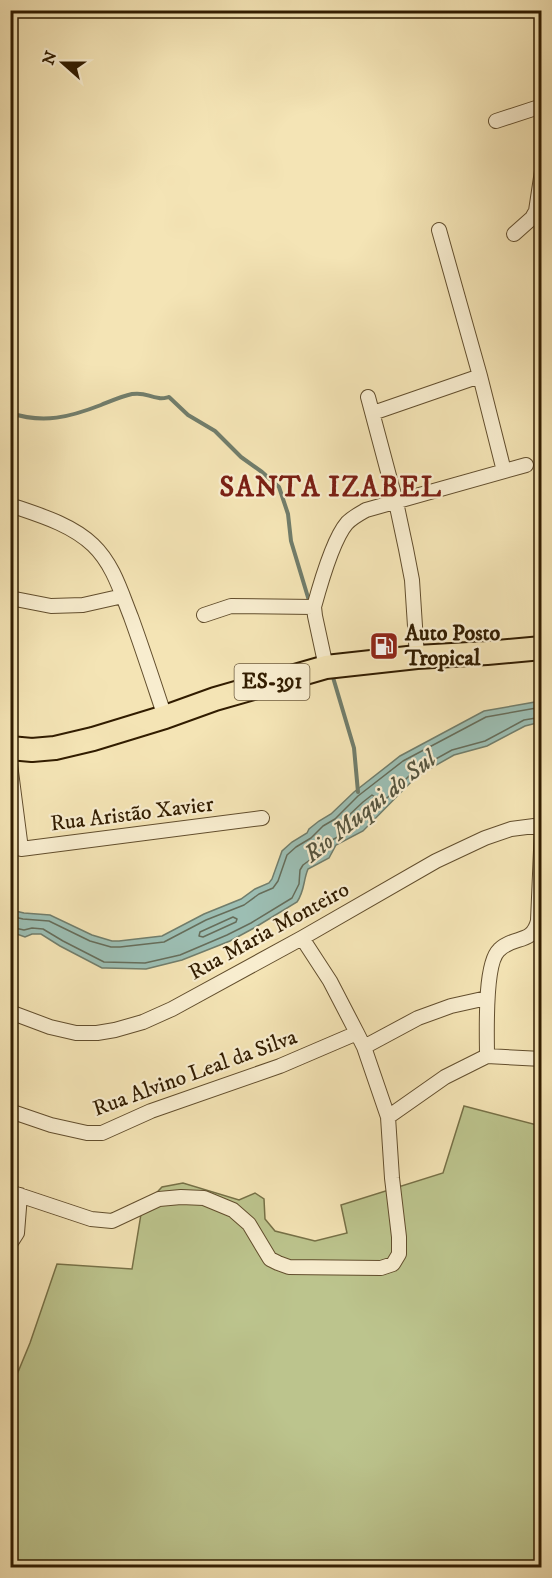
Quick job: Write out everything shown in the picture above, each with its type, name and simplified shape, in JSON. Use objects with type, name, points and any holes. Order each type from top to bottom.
[{"type":"main road","name":"ES-391","points":[[10,748],[32,750],[55,748],[93,739],[215,699],[326,667],[417,657],[542,648]]},
{"type":"street","points":[[496,121],[542,106]]},
{"type":"street","points":[[514,234],[532,218],[536,211],[542,171]]},
{"type":"street","points":[[439,230],[504,471]]},
{"type":"street","points":[[373,413],[480,376]]},
{"type":"street","points":[[368,397],[396,502],[412,580],[417,657]]},
{"type":"street","points":[[326,667],[314,607],[338,538],[346,525],[366,510],[526,465]]},
{"type":"street","points":[[10,505],[60,524],[87,540],[104,557],[123,596],[165,717]]},
{"type":"street","points":[[10,598],[51,606],[83,605],[123,596]]},
{"type":"street","points":[[204,615],[231,606],[314,607]]},
{"type":"street","name":"Rua Aristão Xavier","points":[[10,764],[21,849],[262,818]]},
{"type":"street","points":[[487,1056],[487,998],[494,956],[507,944],[531,935],[536,930],[542,826]]},
{"type":"street","name":"Rua Maria Monteiro","points":[[10,1012],[50,1027],[76,1033],[97,1033],[143,1022],[172,1009],[302,938],[436,861],[485,838],[511,829],[542,826]]},
{"type":"street","points":[[10,1244],[17,1233],[15,1194],[91,1219],[111,1221],[159,1199],[204,1198],[233,1210],[249,1224],[270,1259],[289,1267],[381,1268],[393,1264],[399,1254],[388,1117],[364,1047],[330,981],[302,938]]},
{"type":"street","points":[[364,1047],[418,1018],[451,1006],[487,998]]},
{"type":"street","name":"Rua Alvino Leal da Silva","points":[[10,1111],[51,1125],[87,1133],[102,1133],[151,1112],[280,1066],[357,1033]]},
{"type":"street","points":[[388,1117],[445,1077],[487,1056],[542,1059]]},
{"type":"green space","points":[[464,1106],[541,1126],[541,1567],[11,1568],[11,1389],[30,1343],[57,1264],[132,1269],[142,1208],[162,1187],[183,1183],[239,1200],[255,1193],[264,1199],[265,1219],[275,1231],[315,1241],[347,1233],[341,1205],[443,1173]]},
{"type":"water","name":"Rio Muqui do Sul","points":[[541,701],[541,722],[525,726],[487,746],[454,755],[417,776],[363,831],[336,845],[329,858],[308,869],[297,902],[230,941],[182,960],[146,969],[102,968],[41,934],[25,937],[11,932],[11,910],[50,915],[92,935],[112,941],[162,936],[204,914],[241,899],[269,883],[282,851],[331,814],[354,792],[400,756],[484,711]]},
{"type":"waterway","points":[[10,413],[34,418],[57,418],[132,394],[169,397],[188,415],[215,431],[241,457],[279,487],[288,514],[291,541],[310,604]]},
{"type":"waterway","name":"Rio Muqui do Sul","points":[[332,674],[354,748],[358,792]]},
{"type":"place","name":"Auto Posto Tropical","points":[[384,646]]},
{"type":"district","name":"SANTA IZABEL","points":[[331,487]]}]
